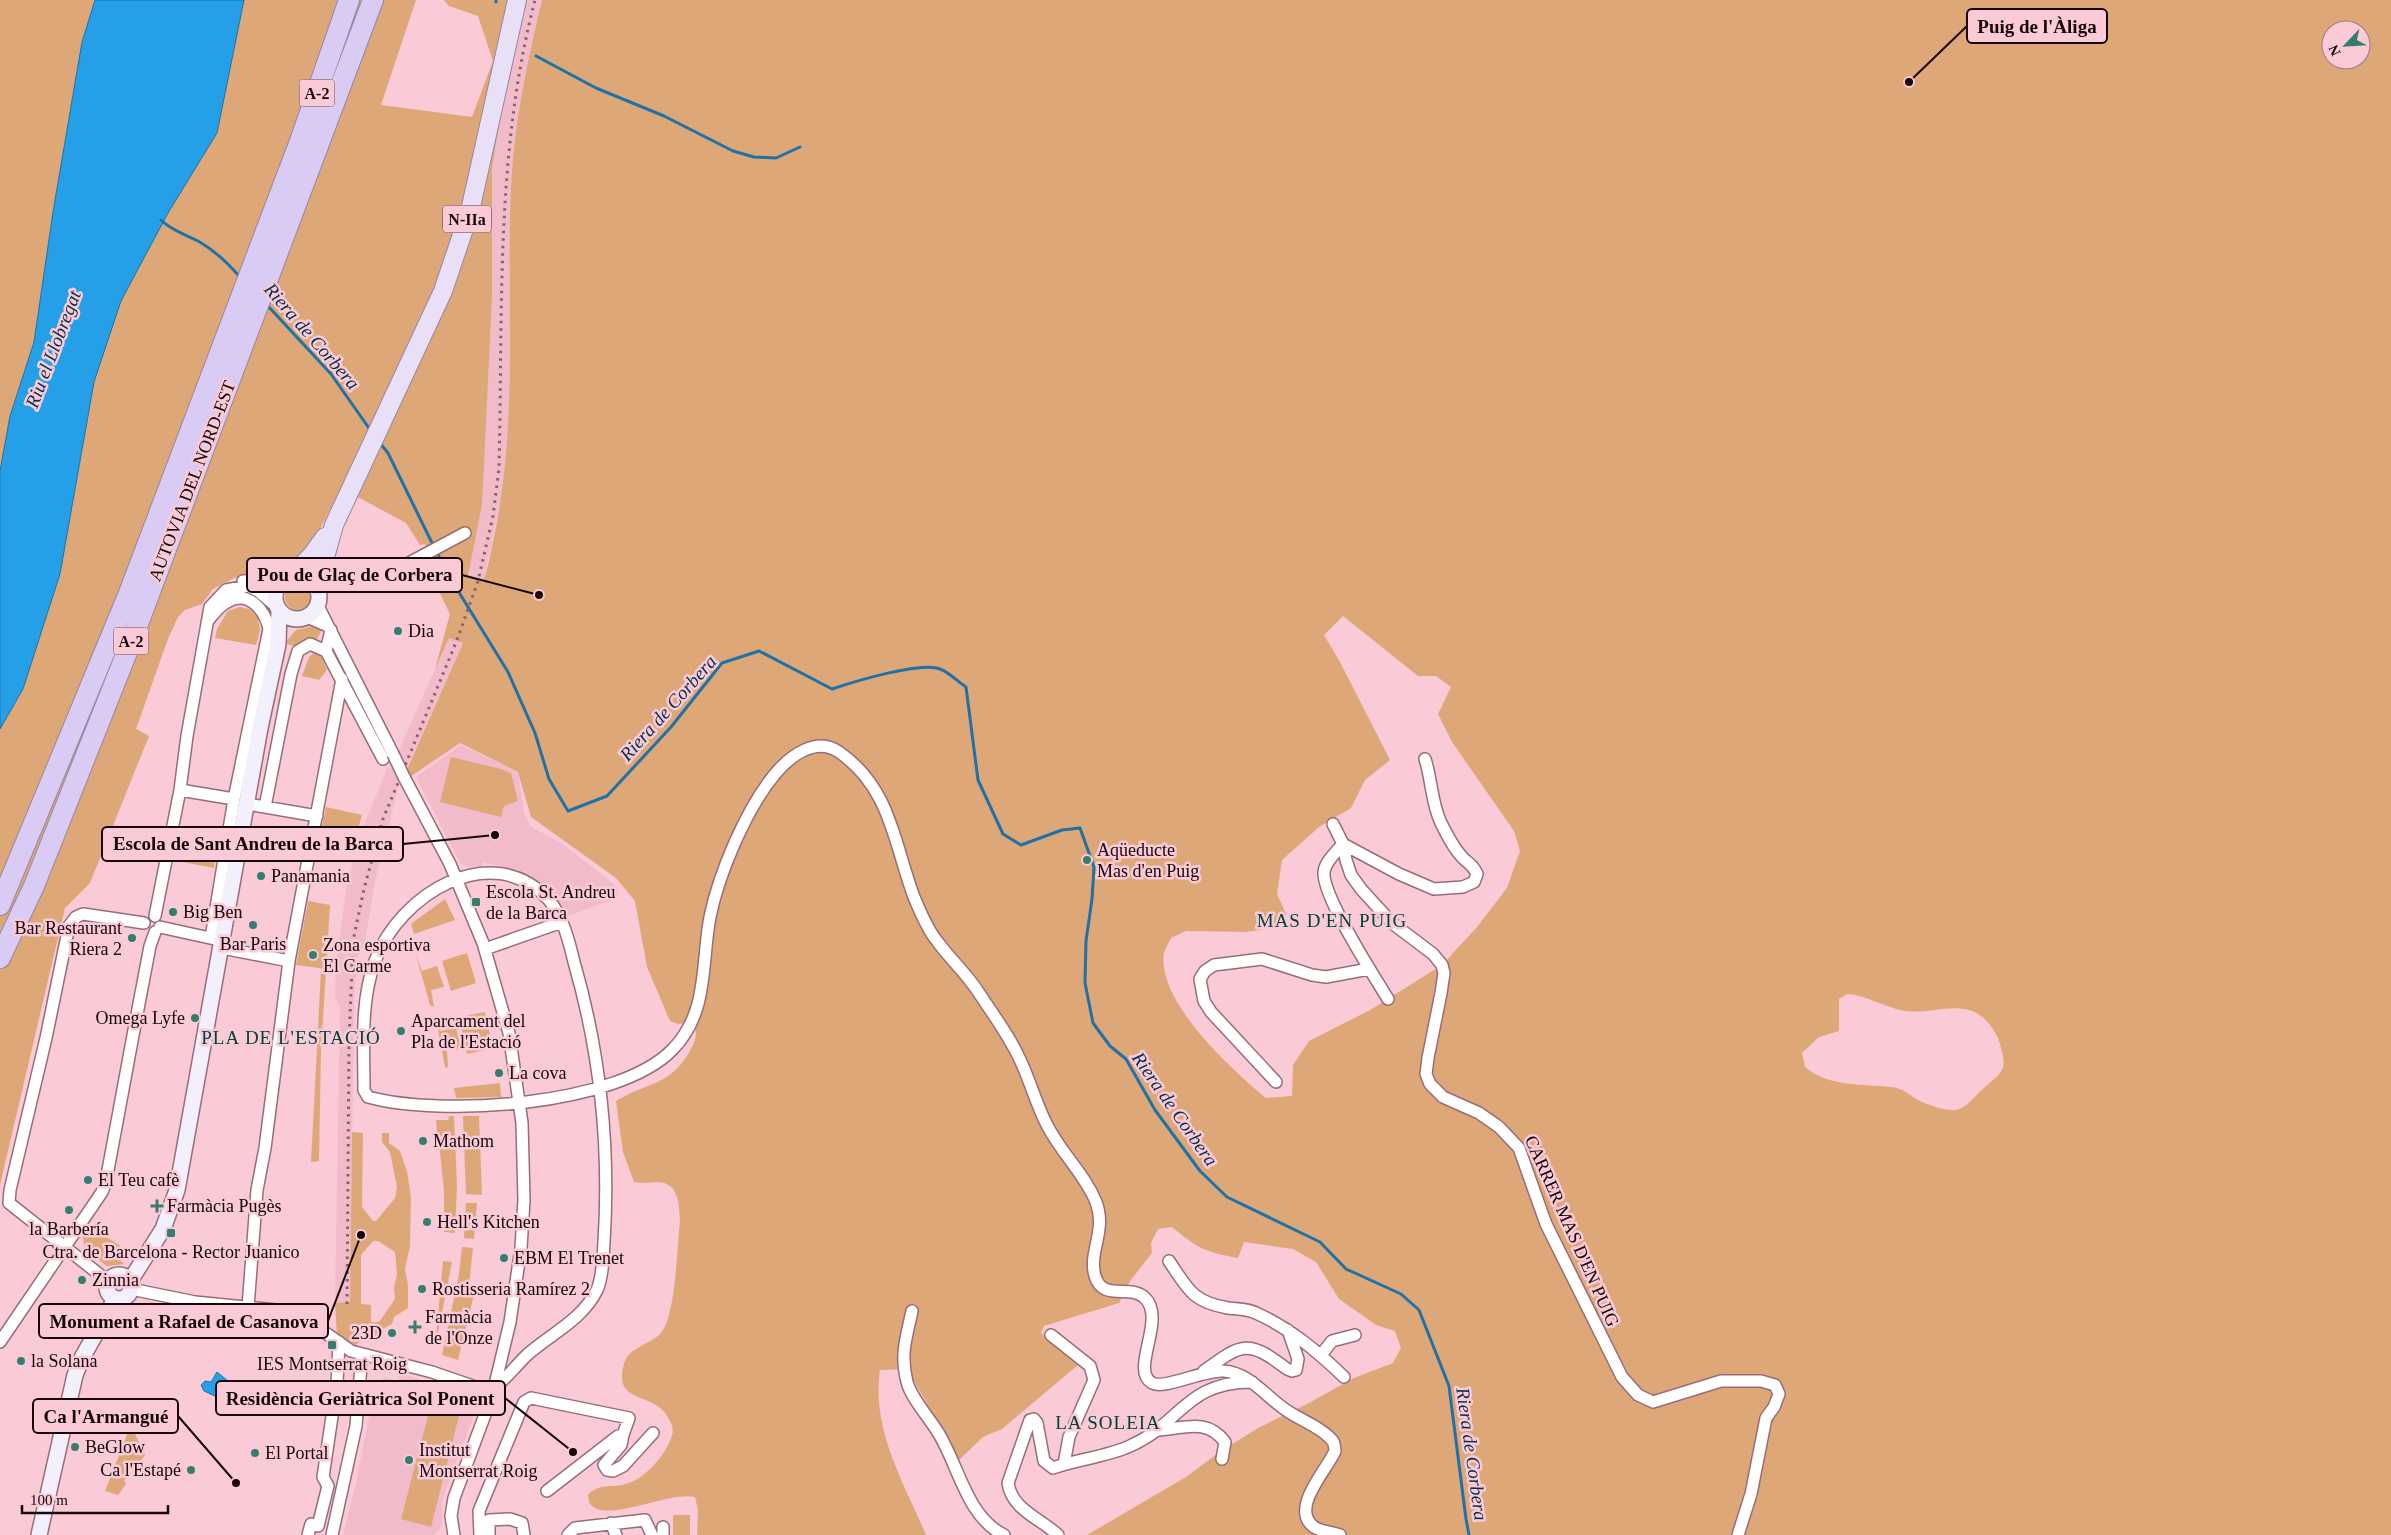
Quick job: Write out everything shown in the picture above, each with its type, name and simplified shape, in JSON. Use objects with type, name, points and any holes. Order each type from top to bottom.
[{"type":"highway","name":"AUTOVIA DEL NORD-EST","points":[[0,905],[129,592],[300,141],[349,0]]},
{"type":"highway","name":"AUTOVIA DEL NORD-EST","points":[[0,958],[34,886],[126,654],[254,320],[373,0]]},
{"type":"main road","name":"N-IIa","points":[[318,606],[317,586],[334,525],[443,291],[460,245],[470,211],[517,0]]},
{"type":"main road","name":"N-IIa","points":[[278,608],[276,590],[312,555],[334,525]]},
{"type":"main road","points":[[288,577],[309,578],[317,586]]},
{"type":"main road","points":[[278,644],[305,618],[314,613],[318,606]]},
{"type":"main road","points":[[278,608],[289,618],[305,618]]},
{"type":"main road","points":[[130,1285],[121,1275],[114,1277],[109,1282],[108,1293],[115,1299],[125,1298],[130,1285],[163,1229],[177,1190],[219,942],[240,802],[278,644],[278,608]]},
{"type":"main road","points":[[39,1535],[75,1375],[82,1358],[115,1299]]},
{"type":"street","points":[[407,564],[465,533]]},
{"type":"street","points":[[209,618],[204,613],[207,604],[224,586],[243,581],[288,577]]},
{"type":"street","points":[[0,1342],[102,1192],[106,1181],[150,946],[157,925],[180,790],[187,736],[210,608],[220,595],[236,587],[248,586],[258,591],[278,608]]},
{"type":"street","points":[[209,618],[227,601],[235,598],[250,600],[264,613],[269,629],[240,802]]},
{"type":"street","points":[[318,606],[388,756]]},
{"type":"street","points":[[305,618],[329,628]]},
{"type":"street","points":[[326,651],[329,628]]},
{"type":"street","points":[[265,807],[289,682],[298,651],[310,644],[326,651],[388,756],[404,777],[456,878],[485,949],[509,1033],[520,1103],[524,1162],[521,1248],[502,1356],[493,1390],[454,1498],[451,1516],[454,1535]]},
{"type":"street","points":[[248,1308],[257,1190],[265,1148],[289,961],[342,679]]},
{"type":"street","points":[[493,1390],[504,1381],[523,1359],[583,1312],[597,1289],[603,1262],[606,1216],[602,1110],[598,1086],[582,991],[562,922],[557,912],[544,896],[532,886],[514,877],[484,872],[456,878],[414,905],[392,930],[376,959],[366,994],[364,1090],[368,1097],[424,1106],[458,1107],[520,1103],[570,1094],[598,1086],[636,1074],[652,1066],[671,1051],[685,1035],[699,1004],[707,954],[709,922],[715,897],[723,872],[756,802],[777,772],[795,756],[819,746],[835,749],[866,777],[880,799],[895,832],[914,896],[932,934],[976,988],[1008,1036],[1021,1062],[1045,1122],[1079,1171],[1096,1204],[1100,1224],[1093,1264],[1097,1281],[1101,1288],[1145,1298],[1152,1315],[1152,1325],[1144,1367],[1146,1378],[1152,1384],[1166,1385],[1202,1372],[1227,1355],[1245,1348],[1259,1349],[1292,1372],[1296,1370],[1298,1359],[1288,1330]]},
{"type":"street","points":[[1388,998],[1369,969],[1342,920],[1325,882],[1324,871],[1329,861],[1343,844],[1399,874],[1434,889],[1463,887],[1474,882],[1477,874],[1473,865],[1465,860],[1441,824],[1433,803],[1430,773],[1425,759]]},
{"type":"street","points":[[180,790],[317,816]]},
{"type":"street","name":"CARRER MAS D'EN PUIG","points":[[1333,824],[1343,844],[1346,860],[1352,875],[1361,889],[1392,923],[1433,954],[1442,965],[1444,973],[1426,1074],[1430,1084],[1443,1097],[1479,1113],[1499,1127],[1519,1148],[1546,1224],[1622,1377],[1638,1395],[1653,1402],[1721,1381],[1761,1381],[1775,1385],[1779,1394],[1764,1425],[1758,1466],[1738,1535]]},
{"type":"street","points":[[109,1282],[5,1206],[46,1038],[69,926],[76,917],[94,914],[144,923],[147,931],[157,925],[289,961]]},
{"type":"street","points":[[485,949],[562,922]]},
{"type":"street","points":[[1276,1082],[1225,1029],[1204,1001],[1200,979],[1205,971],[1225,963],[1262,959],[1326,978],[1369,969]]},
{"type":"street","points":[[1169,1261],[1189,1291],[1208,1305],[1256,1312],[1288,1330],[1321,1355],[1344,1376]]},
{"type":"street","points":[[130,1285],[194,1302],[296,1312],[351,1351],[493,1390]]},
{"type":"street","points":[[912,1311],[903,1356],[908,1385],[941,1437],[977,1510],[996,1531],[1004,1535]]},
{"type":"street","points":[[1051,1335],[1090,1366],[1094,1380],[1070,1437],[1064,1464]]},
{"type":"street","points":[[1321,1355],[1332,1341],[1356,1335]]},
{"type":"street","points":[[308,1535],[311,1524],[318,1526],[328,1486],[324,1477],[337,1388],[338,1342]]},
{"type":"street","points":[[332,1535],[352,1447],[362,1354]]},
{"type":"street","points":[[502,1356],[508,1364],[523,1359]]},
{"type":"street","points":[[1202,1372],[1230,1371],[1252,1382],[1286,1410],[1327,1435],[1335,1446],[1333,1456],[1310,1493],[1306,1510],[1309,1522],[1313,1526],[1340,1535]]},
{"type":"street","points":[[1058,1535],[1023,1511],[1008,1488],[1008,1483],[1030,1420],[1034,1420],[1037,1423],[1044,1461],[1053,1468],[1129,1446],[1159,1430],[1186,1403],[1209,1389],[1230,1383],[1252,1382]]},
{"type":"street","points":[[337,1388],[359,1390]]},
{"type":"street","points":[[480,1535],[479,1511],[524,1402],[531,1398],[629,1418],[620,1445],[604,1465],[607,1470],[613,1471],[623,1466],[653,1433]]},
{"type":"street","points":[[1159,1430],[1202,1425],[1217,1432],[1225,1442],[1222,1459]]},
{"type":"street","points":[[547,1491],[623,1434]]},
{"type":"street","points":[[489,1535],[487,1523],[489,1520],[510,1519],[522,1523],[524,1535]]},
{"type":"street","points":[[568,1535],[575,1528],[644,1520],[652,1535]]},
{"type":"street","points":[[611,1523],[616,1535]]},
{"type":"shaded area","points":[[0,0],[95,0],[82,42],[53,212],[34,342],[10,416],[0,471]]},
{"type":"shaded area","points":[[244,0],[416,0],[381,105],[472,117],[493,61],[478,16],[449,6],[444,0],[524,0],[503,97],[492,169],[492,298],[482,505],[468,576],[483,582],[496,527],[507,443],[510,357],[511,187],[515,140],[531,46],[542,0],[2391,0],[2391,1535],[1087,1535],[1186,1477],[1221,1451],[1258,1428],[1354,1378],[1393,1363],[1401,1348],[1395,1331],[1376,1325],[1339,1299],[1316,1262],[1293,1249],[1244,1242],[1238,1258],[1217,1254],[1202,1248],[1172,1227],[1158,1229],[1151,1243],[1152,1253],[1130,1281],[1119,1303],[1044,1326],[1041,1333],[1078,1365],[1002,1429],[983,1437],[958,1461],[907,1369],[880,1370],[878,1392],[885,1434],[899,1475],[926,1535],[697,1535],[698,1510],[695,1497],[672,1498],[616,1510],[604,1510],[593,1507],[590,1504],[588,1495],[592,1491],[626,1484],[640,1477],[660,1458],[673,1431],[664,1411],[630,1392],[624,1387],[622,1377],[626,1358],[661,1333],[670,1312],[680,1221],[678,1201],[674,1190],[665,1183],[634,1182],[623,1152],[616,1101],[663,1079],[680,1066],[692,1047],[696,1031],[687,1023],[678,1024],[670,1021],[647,967],[635,901],[616,878],[531,817],[518,772],[460,743],[401,783],[463,643],[449,638],[435,669],[450,614],[425,563],[432,559],[425,544],[420,545],[406,523],[341,488],[309,551],[287,565],[269,573],[234,578],[213,589],[202,604],[185,610],[178,617],[168,639],[136,729],[149,736],[90,883],[65,908],[0,1185],[0,729],[23,689],[60,574],[94,382],[121,301],[168,213],[217,133]],"holes":[[[1343,616],[1418,676],[1436,676],[1451,687],[1438,714],[1452,742],[1514,831],[1520,851],[1507,888],[1477,927],[1442,965],[1370,1010],[1309,1041],[1293,1065],[1292,1096],[1266,1098],[1217,1052],[1184,1013],[1172,992],[1165,972],[1164,953],[1171,938],[1186,931],[1245,932],[1280,927],[1286,914],[1277,894],[1282,860],[1319,827],[1351,808],[1365,780],[1390,760],[1324,635]],[[1847,994],[1905,1011],[1917,1012],[1961,1008],[1981,1016],[1990,1025],[2000,1044],[2004,1060],[2000,1074],[1969,1103],[1956,1110],[1928,1105],[1896,1088],[1835,1081],[1814,1073],[1805,1067],[1802,1053],[1819,1037],[1839,1031],[1839,999]]]},
{"type":"shaded area","points":[[524,0],[542,0],[526,68],[511,186],[509,417],[504,486],[483,583],[468,576],[482,505],[492,298],[492,169],[503,97]]},
{"type":"shaded area","points":[[298,584],[308,587],[311,597],[308,607],[298,610],[288,607],[285,597],[288,587]]},
{"type":"shaded area","points":[[240,607],[249,609],[258,617],[260,630],[256,645],[215,638],[217,629],[228,611]]},
{"type":"shaded area","points":[[314,626],[322,629],[315,643],[299,648],[285,643],[296,630]]},
{"type":"shaded area","points":[[449,638],[463,643],[398,788],[376,877],[364,946],[357,957],[354,1001],[350,1303],[335,1303],[340,1005],[335,998],[336,966],[346,890],[361,832],[388,767],[390,770]]},
{"type":"shaded area","points":[[315,652],[320,654],[327,670],[319,680],[302,676],[309,657]]},
{"type":"shaded area","points":[[461,745],[518,772],[524,813],[530,826],[561,843],[617,887],[618,893],[615,899],[565,917],[559,904],[543,884],[515,868],[513,870],[483,862],[482,866],[468,867],[460,863],[416,777]]},
{"type":"shaded area","points":[[451,757],[511,773],[518,801],[504,806],[501,817],[440,802]]},
{"type":"shaded area","points":[[326,807],[362,815],[354,842],[320,836]]},
{"type":"shaded area","points":[[180,839],[217,846],[214,868],[177,861]]},
{"type":"shaded area","points":[[445,899],[455,920],[414,934],[411,924]]},
{"type":"shaded area","points":[[308,901],[330,905],[326,969],[296,965]]},
{"type":"shaded area","points":[[467,953],[476,983],[451,991],[442,961]]},
{"type":"shaded area","points":[[416,955],[422,971],[437,966],[444,987],[431,990],[434,1007],[430,1005]]},
{"type":"shaded area","points":[[321,970],[326,971],[321,1049],[319,1161],[311,1162]]},
{"type":"shaded area","points":[[485,1012],[493,1048],[467,1054],[459,1017]]},
{"type":"shaded area","points":[[435,1014],[440,1031],[456,1028],[461,1049],[447,1050],[448,1068],[445,1067]]},
{"type":"shaded area","points":[[500,1083],[501,1097],[456,1098],[454,1088]]},
{"type":"shaded area","points":[[449,1116],[454,1116],[457,1185],[455,1233],[444,1232],[444,1191],[436,1120],[448,1120]]},
{"type":"shaded area","points":[[463,1116],[479,1116],[482,1195],[466,1194]]},
{"type":"shaded area","points":[[352,1132],[363,1133],[362,1207],[373,1221],[376,1221],[395,1198],[397,1187],[390,1152],[382,1142],[382,1133],[389,1133],[389,1143],[400,1151],[407,1171],[411,1197],[410,1246],[405,1269],[408,1285],[408,1308],[394,1317],[392,1324],[381,1330],[381,1337],[365,1338],[353,1347],[337,1336],[335,1303],[350,1302]],"holes":[[[373,1241],[378,1241],[395,1252],[397,1274],[394,1288],[395,1299],[379,1322],[371,1322],[371,1305],[361,1304],[361,1255]]]},
{"type":"shaded area","points":[[466,1203],[477,1203],[474,1239],[464,1238]]},
{"type":"shaded area","points":[[90,1226],[131,1253],[127,1253],[121,1262],[125,1264],[107,1266],[85,1249],[83,1238]]},
{"type":"shaded area","points":[[462,1247],[473,1248],[469,1285],[476,1286],[458,1360],[442,1355],[459,1274]]},
{"type":"shaded area","points":[[443,1261],[452,1262],[436,1338]]},
{"type":"shaded area","name":"Institut Montserrat Roig","points":[[400,1374],[419,1379],[419,1384],[448,1391],[447,1396],[451,1397],[454,1387],[472,1394],[477,1400],[478,1405],[445,1492],[442,1503],[442,1525],[434,1535],[343,1535],[356,1483],[370,1412],[374,1413],[383,1377],[398,1381]]},
{"type":"shaded area","points":[[434,1393],[463,1400],[431,1527],[401,1519]]},
{"type":"shaded area","points":[[128,1432],[135,1434],[145,1455],[134,1469],[130,1468],[127,1470],[128,1476],[124,1481],[126,1484],[118,1495],[105,1491]]},
{"type":"shaded area","points":[[673,1515],[690,1515],[690,1535],[673,1535]]},
{"type":"water","name":"Riu el Llobregat","points":[[95,0],[244,0],[217,133],[168,213],[121,301],[94,382],[60,574],[23,689],[0,729],[0,471],[10,416],[34,342],[53,212],[82,42]]},
{"type":"water","points":[[217,1372],[228,1381],[217,1397],[204,1391],[201,1385],[205,1381],[211,1382]]},
{"type":"waterway","points":[[536,56],[596,88],[664,116],[733,151],[754,157],[776,158],[800,147]]},
{"type":"waterway","name":"Riera de Corbera","points":[[161,220],[174,230],[210,248],[240,277]]},
{"type":"waterway","name":"Riera de Corbera","points":[[267,305],[331,374],[371,431]]},
{"type":"waterway","name":"Riera de Corbera","points":[[379,442],[388,453],[434,547]]},
{"type":"waterway","name":"Riera de Corbera","points":[[437,552],[444,568],[508,672],[535,733],[549,779],[568,811],[607,796],[671,727],[722,663],[759,651],[832,689],[887,673],[931,667],[943,670],[966,687],[978,780],[1003,834],[1021,845],[1062,830],[1080,828],[1094,867],[1086,941],[1085,983],[1093,1023],[1110,1046],[1126,1059],[1155,1110],[1200,1171],[1227,1197],[1320,1242],[1346,1269],[1401,1294],[1419,1310],[1449,1386],[1469,1535]]},
{"type":"railway","points":[[347,1304],[349,1042],[353,941],[364,889],[383,819],[457,640],[478,581],[493,516],[499,468],[503,233],[507,174],[522,58],[535,0]]},
{"type":"place","name":"Puig de l'Àliga","points":[[1909,82]]},
{"type":"place","name":"Pou de Glaç de Corbera","points":[[539,595]]},
{"type":"place","name":"Dia","points":[[398,631]]},
{"type":"place","name":"Escola de Sant Andreu de la Barca","points":[[495,835]]},
{"type":"place","name":"Aqüeducte Mas d'en Puig","points":[[1087,860]]},
{"type":"place","name":"Panamania","points":[[261,876]]},
{"type":"place","name":"Escola St. Andreu de la Barca","points":[[476,902]]},
{"type":"place","name":"Big Ben","points":[[173,912]]},
{"type":"place","name":"Bar Paris","points":[[253,925]]},
{"type":"place","name":"Bar Restaurant Riera 2","points":[[132,938]]},
{"type":"place","name":"Zona esportiva El Carme","points":[[313,955]]},
{"type":"place","name":"Omega Lyfe","points":[[195,1018]]},
{"type":"place","name":"Aparcament del Pla de l'Estació","points":[[401,1031]]},
{"type":"place","name":"La cova","points":[[499,1073]]},
{"type":"place","name":"Mathom","points":[[423,1141]]},
{"type":"place","name":"El Teu cafè","points":[[88,1180]]},
{"type":"place","name":"Farmàcia Pugès","points":[[157,1206]]},
{"type":"place","name":"la Barbería","points":[[69,1210]]},
{"type":"place","name":"Hell's Kitchen","points":[[427,1222]]},
{"type":"place","name":"Ctra. de Barcelona - Rector Juanico","points":[[171,1233]]},
{"type":"place","name":"Monument a Rafael de Casanova","points":[[361,1235]]},
{"type":"place","name":"EBM El Trenet","points":[[504,1258]]},
{"type":"place","name":"Zinnia","points":[[82,1280]]},
{"type":"place","name":"Rostisseria Ramírez 2","points":[[422,1289]]},
{"type":"place","name":"Farmàcia de l'Onze","points":[[415,1327]]},
{"type":"place","name":"23D","points":[[392,1333]]},
{"type":"place","name":"IES Montserrat Roig","points":[[332,1345]]},
{"type":"place","name":"la Solana","points":[[21,1361]]},
{"type":"place","name":"BeGlow","points":[[75,1447]]},
{"type":"place","name":"Residència Geriàtrica Sol Ponent","points":[[573,1452]]},
{"type":"place","name":"El Portal","points":[[255,1453]]},
{"type":"place","name":"Institut Montserrat Roig","points":[[409,1460]]},
{"type":"place","name":"Ca l'Estapé","points":[[191,1470]]},
{"type":"place","name":"Ca l'Armangué","points":[[236,1483]]},
{"type":"district","name":"MAS D'EN PUIG","points":[[1332,920]]},
{"type":"district","name":"PLA DE L'ESTACIÓ","points":[[291,1037]]},
{"type":"district","name":"LA SOLEIA","points":[[1108,1422]]}]
